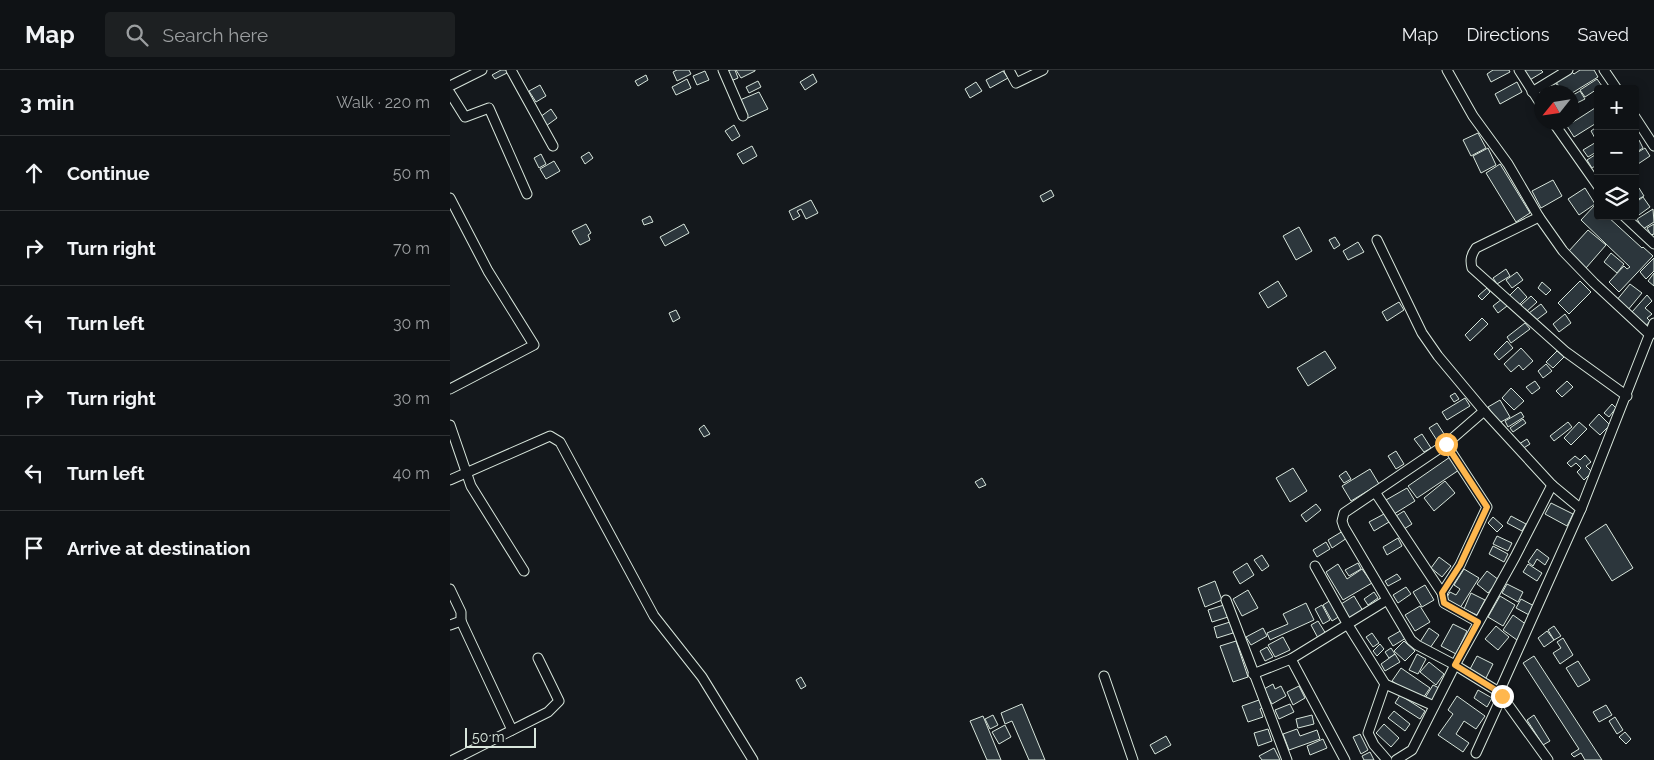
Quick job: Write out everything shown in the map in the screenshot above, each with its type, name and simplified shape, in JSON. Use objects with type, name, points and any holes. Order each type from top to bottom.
[{"type":"street","points":[[450,86],[482,70]]},
{"type":"street","points":[[511,70],[553,146]]},
{"type":"street","points":[[723,70],[743,116]]},
{"type":"street","points":[[1010,70],[1016,83],[1043,70]]},
{"type":"street","points":[[1447,70],[1473,116],[1508,164],[1539,217],[1563,251],[1650,335]]},
{"type":"street","points":[[1519,70],[1534,95]]},
{"type":"street","points":[[1532,92],[1568,70]]},
{"type":"street","points":[[1604,70],[1614,85]]},
{"type":"street","points":[[450,93],[465,117],[489,108],[527,194]]},
{"type":"street","points":[[1639,123],[1654,146]]},
{"type":"street","points":[[1559,130],[1594,180]]},
{"type":"street","points":[[450,198],[488,271],[534,345],[450,389]]},
{"type":"street","points":[[1539,217],[1476,248],[1471,254],[1472,268],[1566,352],[1627,396]]},
{"type":"street","points":[[1628,220],[1654,244]]},
{"type":"street","points":[[1377,240],[1422,334],[1438,356],[1484,411],[1552,485],[1581,508]]},
{"type":"street","points":[[1476,753],[1581,508],[1627,396],[1654,323]]},
{"type":"street","points":[[1484,411],[1446,444],[1344,513],[1342,521],[1411,640],[1417,646],[1455,665],[1500,694],[1548,760]]},
{"type":"street","points":[[450,424],[471,486],[524,571]]},
{"type":"street","points":[[450,480],[550,436],[560,442],[654,616],[702,676],[753,760]]},
{"type":"street","points":[[1442,593],[1460,565],[1487,507],[1446,444]]},
{"type":"street","points":[[1396,760],[1412,750],[1455,665],[1552,485]]},
{"type":"street","points":[[1375,492],[1442,593],[1444,603],[1478,622]]},
{"type":"street","points":[[1316,566],[1348,625],[1385,684],[1434,706]]},
{"type":"street","points":[[450,589],[460,612],[461,621],[512,730]]},
{"type":"street","points":[[1226,600],[1253,674],[1288,760]]},
{"type":"street","points":[[1253,674],[1291,659],[1387,600]]},
{"type":"street","points":[[450,625],[461,621]]},
{"type":"street","points":[[453,760],[548,712],[559,701],[538,658]]},
{"type":"street","points":[[1291,659],[1345,760]]},
{"type":"street","points":[[1104,676],[1133,760]]},
{"type":"street","points":[[1385,684],[1368,733],[1374,745],[1387,760]]},
{"type":"building","points":[[501,70],[506,70],[507,73],[495,79],[492,75]]},
{"type":"building","points":[[689,70],[691,74],[677,81],[673,72]]},
{"type":"building","points":[[735,70],[738,78],[731,81],[727,71]]},
{"type":"building","points":[[736,70],[755,70],[755,71],[741,78]]},
{"type":"building","points":[[1493,70],[1509,70],[1510,72],[1491,82],[1487,74]]},
{"type":"building","points":[[1522,70],[1541,70],[1543,72],[1528,81]]},
{"type":"building","points":[[1580,70],[1594,70],[1598,77],[1579,89],[1579,85],[1558,85],[1556,82],[1572,72],[1574,74]]},
{"type":"building","points":[[705,71],[709,80],[697,85],[693,76]]},
{"type":"building","points":[[1003,71],[1008,78],[990,88],[986,80]]},
{"type":"building","points":[[813,74],[817,82],[805,90],[800,82]]},
{"type":"building","points":[[646,75],[648,80],[638,86],[635,81]]},
{"type":"building","points":[[687,79],[691,88],[676,95],[672,87]]},
{"type":"building","points":[[1597,79],[1601,85],[1594,85],[1594,91],[1585,97],[1580,90]]},
{"type":"building","points":[[758,81],[761,87],[749,93],[746,87]]},
{"type":"building","points":[[976,82],[982,91],[970,98],[965,89]]},
{"type":"building","points":[[1517,82],[1522,92],[1500,104],[1495,94]]},
{"type":"building","points":[[540,85],[546,96],[536,102],[529,91]]},
{"type":"building","points":[[759,92],[768,109],[748,118],[740,100]]},
{"type":"building","points":[[1579,92],[1585,99],[1579,102]]},
{"type":"building","points":[[551,109],[557,118],[546,126],[540,117]]},
{"type":"building","points":[[1594,109],[1594,124],[1574,137],[1570,130],[1579,130],[1579,118]]},
{"type":"building","points":[[734,125],[740,136],[732,141],[725,131]]},
{"type":"building","points":[[1478,133],[1486,148],[1471,156],[1463,140]]},
{"type":"building","points":[[1639,140],[1643,148],[1639,150]]},
{"type":"building","points":[[1594,143],[1594,153],[1588,157],[1583,150]]},
{"type":"building","points":[[752,146],[757,156],[743,164],[737,154]]},
{"type":"building","points":[[1488,148],[1496,165],[1481,173],[1473,156]]},
{"type":"building","points":[[1645,148],[1650,156],[1639,163],[1639,152]]},
{"type":"building","points":[[589,152],[593,158],[585,164],[581,157]]},
{"type":"building","points":[[541,154],[546,164],[539,168],[534,158]]},
{"type":"building","points":[[1594,156],[1594,167],[1592,168],[1587,160]]},
{"type":"building","points":[[554,161],[560,171],[546,179],[540,169]]},
{"type":"building","points":[[1500,164],[1530,213],[1516,222],[1486,173]]},
{"type":"building","points":[[1553,180],[1562,196],[1541,208],[1532,191]]},
{"type":"building","points":[[1585,188],[1594,205],[1579,215],[1568,199]]},
{"type":"building","points":[[1639,188],[1644,196],[1639,199]]},
{"type":"building","points":[[1051,190],[1054,196],[1043,202],[1040,196]]},
{"type":"building","points":[[1643,197],[1650,207],[1639,215],[1639,200]]},
{"type":"building","points":[[811,200],[818,213],[806,219],[801,209],[797,211],[800,216],[793,220],[789,211]]},
{"type":"building","points":[[1594,206],[1594,220],[1611,220],[1653,256],[1619,292],[1609,282],[1624,266],[1627,269],[1630,267],[1581,220]]},
{"type":"building","points":[[1653,209],[1654,222],[1643,229],[1638,220]]},
{"type":"building","points":[[650,216],[653,222],[644,225],[642,220]]},
{"type":"building","points":[[586,224],[591,233],[588,235],[590,240],[580,245],[572,231]]},
{"type":"building","points":[[684,224],[689,233],[665,246],[660,237]]},
{"type":"building","points":[[1654,224],[1654,234],[1651,235],[1647,228]]},
{"type":"building","points":[[1299,227],[1312,251],[1296,260],[1283,236]]},
{"type":"building","points":[[1588,230],[1606,245],[1586,268],[1568,252]]},
{"type":"building","points":[[1335,237],[1340,245],[1334,249],[1329,240]]},
{"type":"building","points":[[1358,242],[1364,252],[1348,260],[1343,251]]},
{"type":"building","points":[[1611,253],[1624,264],[1617,273],[1604,262]]},
{"type":"building","points":[[1654,258],[1654,271],[1646,279],[1640,272]]},
{"type":"building","points":[[1506,269],[1510,276],[1497,284],[1493,278]]},
{"type":"building","points":[[1517,272],[1523,280],[1512,288],[1506,280]]},
{"type":"building","points":[[1654,273],[1654,286],[1648,281]]},
{"type":"building","points":[[1278,281],[1287,296],[1268,308],[1259,293]]},
{"type":"building","points":[[1580,281],[1591,292],[1569,314],[1558,303]]},
{"type":"building","points":[[1542,282],[1551,290],[1546,295],[1538,288]]},
{"type":"building","points":[[1630,284],[1642,293],[1627,311],[1616,301]]},
{"type":"building","points":[[1518,287],[1527,297],[1518,306],[1509,296]]},
{"type":"building","points":[[1487,288],[1490,292],[1482,300],[1478,296]]},
{"type":"building","points":[[1647,295],[1652,301],[1645,308],[1652,314],[1647,318],[1650,321],[1646,326],[1632,312]]},
{"type":"building","points":[[1531,296],[1537,302],[1526,312],[1521,305]]},
{"type":"building","points":[[1502,299],[1507,306],[1498,313],[1493,306]]},
{"type":"building","points":[[1399,302],[1404,310],[1387,321],[1382,312]]},
{"type":"building","points":[[1541,304],[1547,312],[1535,321],[1529,313]]},
{"type":"building","points":[[676,310],[680,318],[673,322],[669,313]]},
{"type":"building","points":[[1565,314],[1571,323],[1559,332],[1553,324]]},
{"type":"building","points":[[1482,318],[1488,324],[1470,341],[1465,335]]},
{"type":"building","points":[[1525,323],[1530,329],[1511,343],[1507,337]]},
{"type":"building","points":[[1507,341],[1513,348],[1499,360],[1494,354]]},
{"type":"building","points":[[1521,348],[1533,361],[1523,370],[1519,365],[1511,372],[1504,364]]},
{"type":"building","points":[[1325,351],[1336,368],[1308,386],[1297,368]]},
{"type":"building","points":[[1557,351],[1564,357],[1553,368],[1546,362]]},
{"type":"building","points":[[1546,364],[1552,371],[1543,378],[1538,371]]},
{"type":"building","points":[[1535,381],[1540,388],[1532,394],[1526,387]]},
{"type":"building","points":[[1567,381],[1573,387],[1562,397],[1556,391]]},
{"type":"building","points":[[1511,388],[1524,401],[1514,410],[1502,398]]},
{"type":"building","points":[[1455,393],[1459,399],[1454,402],[1450,396]]},
{"type":"building","points":[[1465,398],[1470,406],[1447,420],[1442,412]]},
{"type":"building","points":[[1500,400],[1510,417],[1499,423],[1488,407]]},
{"type":"building","points":[[1612,404],[1616,408],[1609,417],[1604,413]]},
{"type":"building","points":[[1521,412],[1524,417],[1508,427],[1505,421]]},
{"type":"building","points":[[1599,414],[1610,425],[1600,435],[1589,425]]},
{"type":"building","points":[[1523,419],[1526,423],[1513,432],[1510,428]]},
{"type":"building","points":[[1568,422],[1572,427],[1554,441],[1550,436]]},
{"type":"building","points":[[1579,422],[1587,429],[1571,445],[1564,438]]},
{"type":"building","points":[[1437,423],[1446,437],[1438,442],[1429,428]]},
{"type":"building","points":[[704,425],[710,434],[704,437],[699,429]]},
{"type":"building","points":[[1422,434],[1431,448],[1424,452],[1414,439]]},
{"type":"building","points":[[1527,439],[1530,444],[1522,449],[1519,444]]},
{"type":"building","points":[[1396,451],[1404,464],[1396,469],[1388,456]]},
{"type":"building","points":[[1585,455],[1591,462],[1586,466],[1592,472],[1584,480],[1577,472],[1581,468],[1576,463],[1571,467],[1567,463],[1575,456],[1580,460]]},
{"type":"building","points":[[1450,457],[1459,470],[1417,498],[1408,486]]},
{"type":"building","points":[[1293,468],[1307,491],[1290,502],[1276,478]]},
{"type":"building","points":[[1370,469],[1379,484],[1351,501],[1342,486]]},
{"type":"building","points":[[1346,471],[1351,479],[1344,483],[1339,476]]},
{"type":"building","points":[[982,478],[986,485],[979,488],[975,482]]},
{"type":"building","points":[[1445,481],[1455,493],[1434,511],[1424,498]]},
{"type":"building","points":[[1407,488],[1415,501],[1394,514],[1386,500]]},
{"type":"building","points":[[1551,503],[1573,514],[1567,526],[1545,514]]},
{"type":"building","points":[[1316,504],[1321,510],[1306,522],[1301,515]]},
{"type":"building","points":[[1404,511],[1412,524],[1404,529],[1396,516]]},
{"type":"building","points":[[1384,514],[1389,522],[1374,531],[1369,522]]},
{"type":"building","points":[[1511,516],[1526,524],[1522,531],[1507,523]]},
{"type":"building","points":[[1493,517],[1503,526],[1497,532],[1488,523]]},
{"type":"building","points":[[1606,524],[1633,568],[1612,581],[1585,538]]},
{"type":"building","points":[[1343,531],[1347,538],[1332,548],[1328,540]]},
{"type":"building","points":[[1497,536],[1512,543],[1508,551],[1493,544]]},
{"type":"building","points":[[1398,538],[1402,546],[1387,555],[1383,547]]},
{"type":"building","points":[[1326,542],[1330,549],[1317,557],[1313,550]]},
{"type":"building","points":[[1493,546],[1508,554],[1504,562],[1489,554]]},
{"type":"building","points":[[1537,549],[1549,558],[1545,565],[1537,559],[1533,566],[1528,562]]},
{"type":"building","points":[[1262,555],[1269,566],[1262,571],[1254,560]]},
{"type":"building","points":[[1439,557],[1451,566],[1442,577],[1431,568]]},
{"type":"building","points":[[1247,563],[1254,575],[1240,584],[1233,572]]},
{"type":"building","points":[[1358,563],[1361,569],[1349,576],[1345,570]]},
{"type":"building","points":[[1338,564],[1347,579],[1362,569],[1372,583],[1343,600],[1326,572]]},
{"type":"building","points":[[1528,564],[1542,573],[1537,581],[1523,572]]},
{"type":"building","points":[[1464,569],[1479,578],[1460,608],[1446,599],[1450,592],[1456,595],[1460,589],[1454,585]]},
{"type":"building","points":[[1487,571],[1499,580],[1488,593],[1477,584]]},
{"type":"building","points":[[1397,574],[1401,579],[1388,586],[1385,581]]},
{"type":"building","points":[[1215,581],[1222,600],[1205,607],[1198,588]]},
{"type":"building","points":[[1507,584],[1523,592],[1518,602],[1502,593]]},
{"type":"building","points":[[1425,585],[1434,600],[1422,607],[1413,592]]},
{"type":"building","points":[[1406,587],[1411,594],[1398,603],[1393,595]]},
{"type":"building","points":[[1248,590],[1258,608],[1242,616],[1233,599]]},
{"type":"building","points":[[1374,592],[1378,598],[1368,605],[1364,599]]},
{"type":"building","points":[[1471,593],[1485,600],[1477,615],[1464,609]]},
{"type":"building","points":[[1354,596],[1363,611],[1350,619],[1341,604]]},
{"type":"building","points":[[1500,596],[1515,605],[1503,626],[1488,617]]},
{"type":"building","points":[[1521,599],[1536,607],[1531,616],[1516,608]]},
{"type":"building","points":[[1331,600],[1340,616],[1332,621],[1323,605]]},
{"type":"building","points":[[1306,603],[1314,620],[1270,640],[1267,633],[1288,624],[1283,614]]},
{"type":"building","points":[[1224,605],[1228,617],[1212,622],[1208,610]]},
{"type":"building","points":[[1322,605],[1330,620],[1323,624],[1315,609]]},
{"type":"building","points":[[1420,606],[1430,622],[1415,631],[1405,615]]},
{"type":"building","points":[[1513,615],[1527,625],[1517,640],[1503,630]]},
{"type":"building","points":[[1318,621],[1326,634],[1318,638],[1311,625]]},
{"type":"building","points":[[1230,622],[1233,633],[1217,638],[1214,627]]},
{"type":"building","points":[[1453,624],[1467,631],[1456,654],[1441,646]]},
{"type":"building","points":[[1496,626],[1509,637],[1498,650],[1485,639]]},
{"type":"building","points":[[1554,626],[1561,636],[1554,640],[1548,630]]},
{"type":"building","points":[[1263,628],[1267,636],[1251,645],[1246,637]]},
{"type":"building","points":[[1429,628],[1439,635],[1430,648],[1420,642]]},
{"type":"building","points":[[1402,630],[1406,638],[1393,646],[1388,638]]},
{"type":"building","points":[[1547,631],[1554,640],[1544,647],[1538,638]]},
{"type":"building","points":[[1372,633],[1379,643],[1373,647],[1366,637]]},
{"type":"building","points":[[1283,637],[1290,650],[1275,657],[1268,645]]},
{"type":"building","points":[[1563,638],[1573,655],[1560,664],[1553,653],[1561,648],[1557,642]]},
{"type":"building","points":[[1236,641],[1248,677],[1233,682],[1220,646]]},
{"type":"building","points":[[1404,641],[1415,651],[1405,661],[1394,651]]},
{"type":"building","points":[[1380,644],[1384,649],[1377,656],[1373,651]]},
{"type":"building","points":[[1267,647],[1273,657],[1265,661],[1260,651]]},
{"type":"building","points":[[1391,648],[1395,654],[1389,658],[1385,652]]},
{"type":"building","points":[[1395,654],[1400,662],[1385,671],[1381,664]]},
{"type":"building","points":[[1417,654],[1426,659],[1418,674],[1409,670]]},
{"type":"building","points":[[1477,656],[1493,664],[1485,680],[1469,671]]},
{"type":"building","points":[[1534,656],[1602,760],[1585,760],[1581,753],[1574,757],[1571,754],[1579,749],[1523,663]]},
{"type":"building","points":[[1578,661],[1590,680],[1578,687],[1566,668]]},
{"type":"building","points":[[1429,662],[1444,674],[1436,685],[1420,672]]},
{"type":"building","points":[[1401,668],[1430,688],[1421,701],[1392,681]]},
{"type":"building","points":[[801,677],[806,686],[801,689],[796,680]]},
{"type":"building","points":[[1273,684],[1275,689],[1281,686],[1286,696],[1272,704],[1264,689]]},
{"type":"building","points":[[1433,685],[1441,689],[1433,703],[1425,698]]},
{"type":"building","points":[[1299,686],[1305,698],[1293,705],[1287,692]]},
{"type":"building","points":[[1478,690],[1492,698],[1487,707],[1474,698]]},
{"type":"building","points":[[1400,695],[1425,711],[1420,719],[1395,703]]},
{"type":"building","points":[[1457,696],[1485,716],[1476,729],[1464,721],[1456,734],[1469,743],[1463,752],[1438,735],[1453,714],[1448,710]]},
{"type":"building","points":[[1259,700],[1263,717],[1248,722],[1242,706]]},
{"type":"building","points":[[1022,704],[1045,760],[1029,760],[1012,721],[1005,724],[1001,713]]},
{"type":"building","points":[[1290,704],[1294,712],[1279,719],[1275,710]]},
{"type":"building","points":[[1606,705],[1612,715],[1599,722],[1593,712]]},
{"type":"building","points":[[1394,711],[1410,724],[1405,731],[1388,718]]},
{"type":"building","points":[[993,715],[998,725],[990,729],[985,719]]},
{"type":"building","points":[[1312,715],[1314,724],[1298,728],[1296,719]]},
{"type":"building","points":[[1534,715],[1550,741],[1543,745],[1527,720]]},
{"type":"building","points":[[983,716],[1001,760],[987,760],[970,721]]},
{"type":"building","points":[[1615,717],[1623,730],[1617,734],[1609,721]]},
{"type":"building","points":[[1384,724],[1399,738],[1391,747],[1376,733]]},
{"type":"building","points":[[1005,725],[1011,737],[999,744],[992,732]]},
{"type":"building","points":[[1268,729],[1272,741],[1258,746],[1254,733]]},
{"type":"building","points":[[1297,729],[1300,736],[1317,730],[1320,739],[1289,750],[1283,734]]},
{"type":"building","points":[[1625,732],[1631,739],[1626,744],[1619,737]]},
{"type":"building","points":[[1360,734],[1368,750],[1361,754],[1353,737]]},
{"type":"building","points":[[1166,736],[1171,745],[1155,754],[1150,745]]},
{"type":"building","points":[[1323,739],[1327,748],[1310,755],[1307,746]]},
{"type":"building","points":[[1274,748],[1280,760],[1262,760],[1259,756]]},
{"type":"building","points":[[1370,752],[1374,760],[1364,760],[1362,756]]},
{"type":"route","points":[[1446,444],[1487,507],[1460,565],[1442,593],[1444,603],[1478,622],[1455,665],[1499,692],[1502,696]]}]
